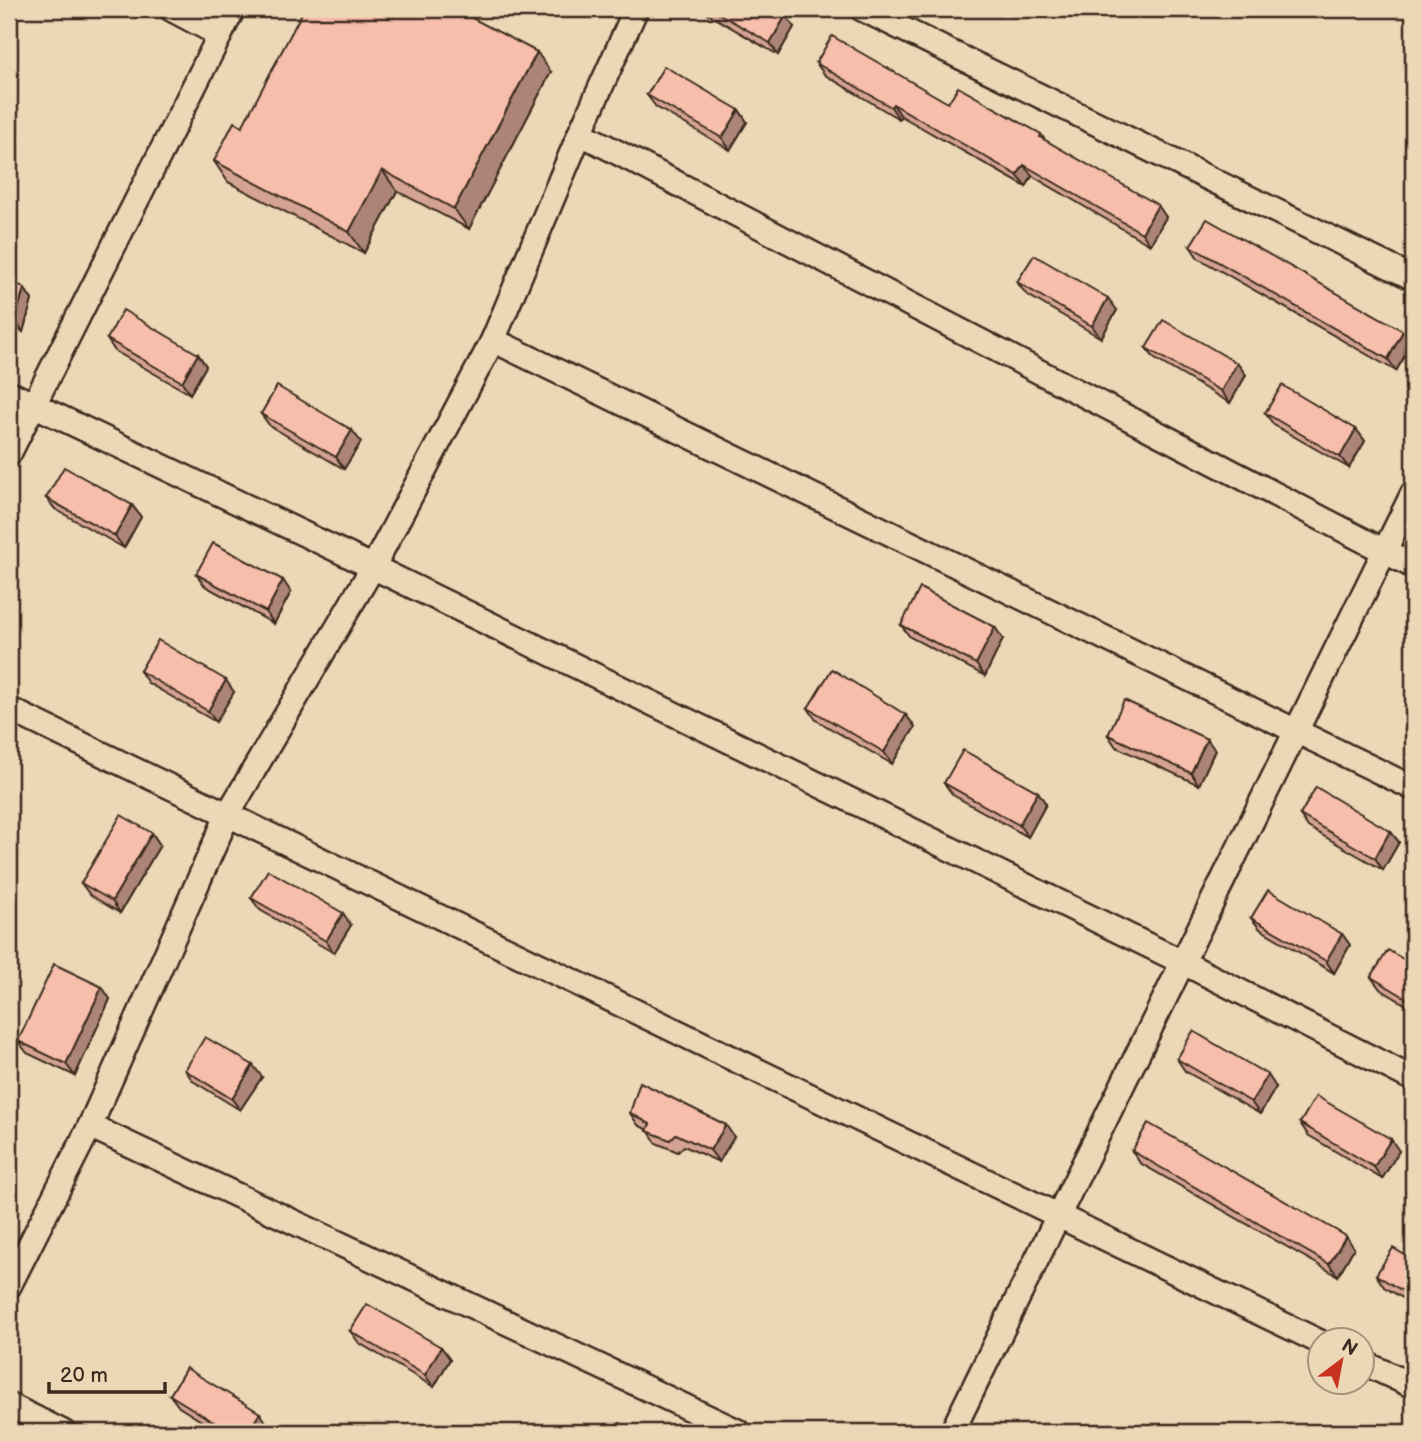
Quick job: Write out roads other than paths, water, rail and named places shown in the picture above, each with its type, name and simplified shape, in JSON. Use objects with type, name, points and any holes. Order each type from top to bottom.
[{"type":"lane","points":[[171,9],[220,35]]},
{"type":"lane","points":[[9,454],[233,9]]},
{"type":"lane","points":[[9,1286],[90,1126],[228,814],[373,567],[493,340],[580,133],[636,9]]},
{"type":"lane","points":[[862,9],[1413,278]]},
{"type":"lane","points":[[580,133],[1413,566]]},
{"type":"lane","points":[[493,340],[1413,788]]},
{"type":"lane","points":[[9,393],[373,567],[1182,962],[1413,1079]]},
{"type":"lane","points":[[952,1432],[1413,493]]},
{"type":"lane","points":[[9,709],[1306,1335]]},
{"type":"lane","points":[[90,1126],[738,1432]]},
{"type":"lane","points":[[1376,1368],[1413,1386]]},
{"type":"lane","points":[[9,1405],[63,1432]]}]
